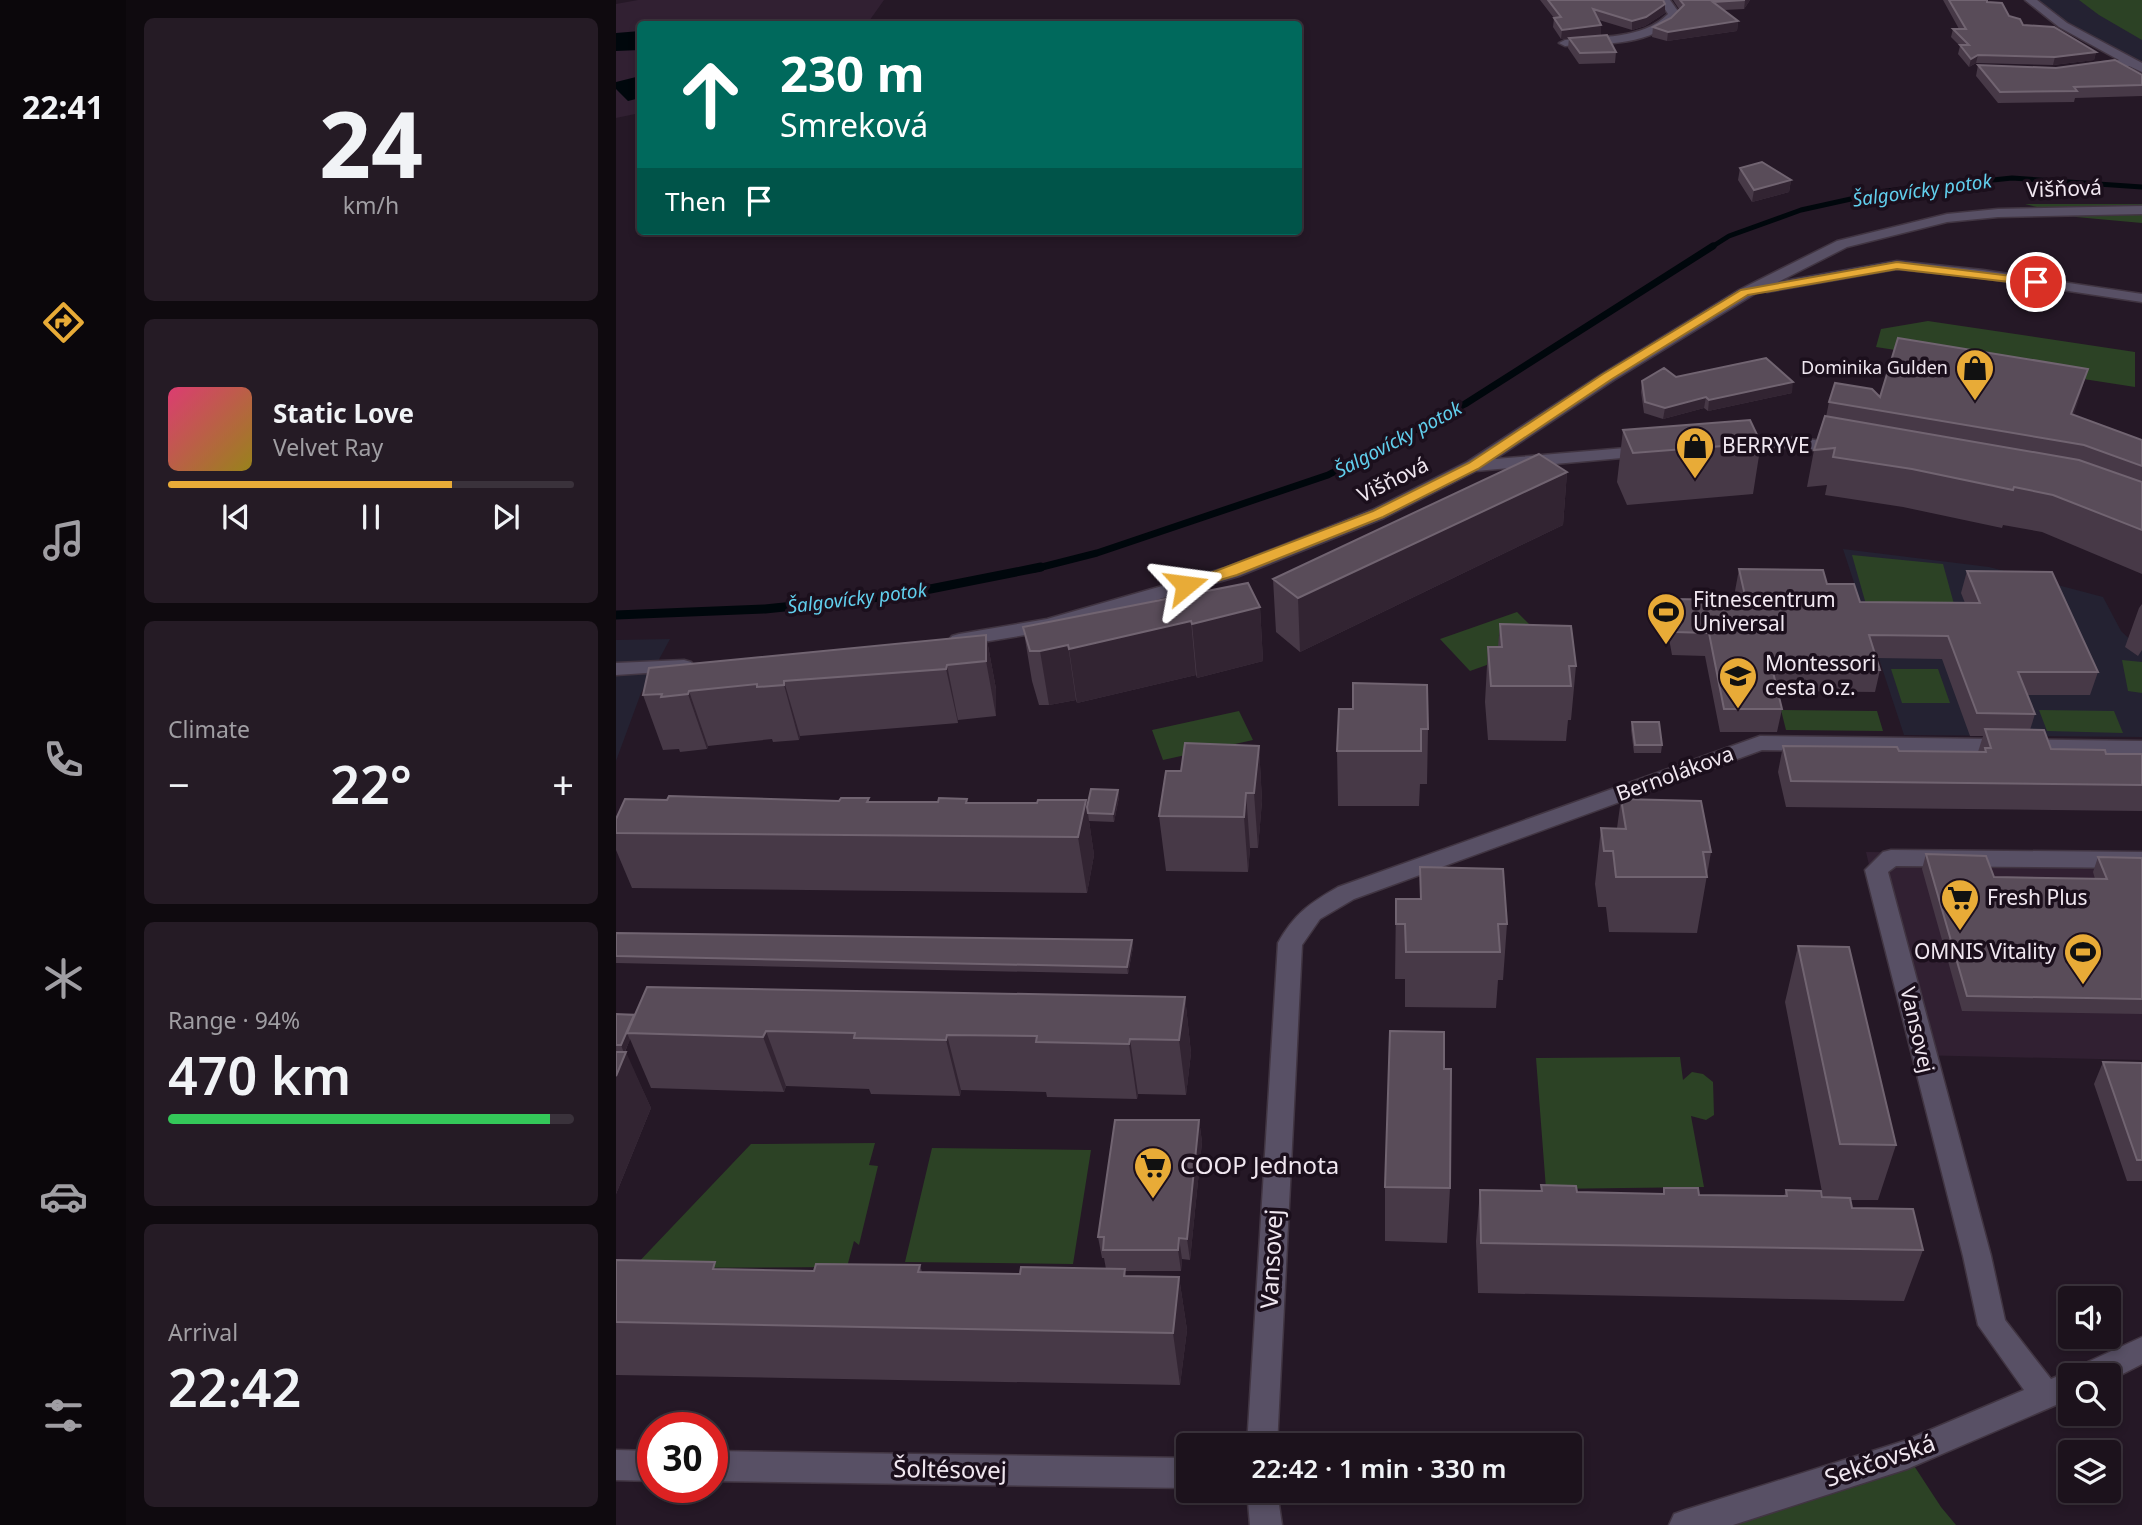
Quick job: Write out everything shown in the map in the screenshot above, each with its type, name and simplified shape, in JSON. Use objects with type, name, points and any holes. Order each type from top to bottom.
[{"type":"street","points":[[1565,43],[1637,34],[1665,26],[1674,14],[1664,0]]},
{"type":"street","points":[[2030,0],[2063,25],[2142,68]]},
{"type":"street","points":[[2076,69],[2129,62]]},
{"type":"street","name":"Višňová","points":[[945,643],[1049,625],[1232,572],[1378,514],[1473,466],[1608,377],[1745,293],[1842,244],[1947,218],[2142,210]]},
{"type":"street","points":[[1859,241],[1897,265]]},
{"type":"street","points":[[1745,293],[1897,265],[1983,274],[2142,298]]},
{"type":"street","points":[[1716,447],[1797,442],[1857,453]]},
{"type":"street","points":[[1473,466],[1663,450]]},
{"type":"street","points":[[616,668],[695,666]]},
{"type":"street","name":"Bernolákova","points":[[1287,988],[1290,943],[1312,913],[1346,893],[1760,743],[2141,748]]},
{"type":"street","name":"Vansovej","points":[[2058,1390],[2001,1341],[1992,1325],[1977,1256],[1876,870],[1891,858],[2142,860]]},
{"type":"street","name":"Vansovej","points":[[1263,1433],[1287,988]]},
{"type":"street","points":[[2116,1363],[2142,1350]]},
{"type":"street","name":"Sekčovská","points":[[1685,1525],[1907,1455],[2058,1390]]},
{"type":"street","points":[[616,1465],[637,1466]]},
{"type":"street","name":"Šoltésovej","points":[[728,1466],[1176,1473]]},
{"type":"street","points":[[1263,1503],[1266,1525]]},
{"type":"shaded area","points":[[638,0],[884,0],[869,21],[637,21],[637,114],[616,118],[616,4]]},
{"type":"shaded area","points":[[2030,0],[2142,0],[2142,68],[2129,62]]},
{"type":"shaded area","points":[[637,31],[637,50],[616,51],[616,33]]},
{"type":"shaded area","points":[[637,77],[637,99],[628,101],[616,89],[616,82]]},
{"type":"shaded area","points":[[1843,549],[1989,567],[2103,597],[2121,631],[2142,651],[2142,737],[1904,735]]},
{"type":"shaded area","points":[[670,639],[641,693],[616,761],[616,640]]},
{"type":"shaded area","points":[[1866,852],[2142,854],[2142,1060],[1913,1055]]},
{"type":"green space","points":[[2079,0],[2142,0],[2142,40],[2099,15]]},
{"type":"green space","points":[[2025,204],[2142,204],[2142,223],[2076,217]]},
{"type":"green space","points":[[1928,321],[2135,352],[2135,387],[1876,347],[1881,329]]},
{"type":"green space","points":[[1852,555],[1943,564],[1957,615],[1869,615]]},
{"type":"green space","points":[[1517,612],[1548,643],[1470,671],[1440,639]]},
{"type":"green space","points":[[2122,660],[2142,662],[2142,693],[2128,691]]},
{"type":"green space","points":[[1891,669],[1938,669],[1950,703],[1902,703]]},
{"type":"green space","points":[[1781,710],[1877,711],[1883,731],[1786,730]]},
{"type":"green space","points":[[2039,710],[2114,711],[2123,733],[2047,731]]},
{"type":"green space","points":[[1239,711],[1253,740],[1163,760],[1152,730]]},
{"type":"green space","points":[[1680,1057],[1683,1080],[1692,1072],[1703,1074],[1713,1082],[1714,1115],[1706,1120],[1691,1116],[1704,1187],[1546,1189],[1536,1058]]},
{"type":"green space","points":[[875,1143],[869,1165],[878,1166],[859,1245],[854,1241],[847,1267],[633,1268],[751,1144]]},
{"type":"green space","points":[[932,1148],[1091,1150],[1073,1264],[905,1262]]},
{"type":"green space","points":[[1907,1455],[1956,1525],[1712,1525]]},
{"type":"building","points":[[1548,0],[1663,0],[1665,4],[1646,17],[1632,21],[1593,9],[1601,25],[1562,30],[1554,18],[1561,17]]},
{"type":"building","points":[[1680,0],[1745,0],[1713,2],[1738,21],[1668,32],[1653,27],[1671,18],[1684,5]]},
{"type":"building","points":[[1949,0],[1987,0],[2002,3],[2009,16],[2020,19],[2023,25],[2054,27],[2096,52],[2055,57],[1978,55],[1971,59],[1960,45],[1969,45],[1953,29],[1966,29]]},
{"type":"building","points":[[1607,35],[1616,52],[1580,53],[1569,38]]},
{"type":"building","points":[[2115,60],[2142,75],[2142,85],[2074,87],[2077,91],[2000,92],[1978,65],[2056,68]]},
{"type":"building","points":[[1762,162],[1791,180],[1754,190],[1740,168]]},
{"type":"building","points":[[1898,338],[2088,369],[2071,414],[2142,440],[2142,466],[2084,445],[1829,402],[1835,383],[1872,389],[1880,397]]},
{"type":"building","points":[[1766,358],[1793,382],[1709,400],[1706,397],[1665,408],[1645,402],[1642,381],[1664,368],[1676,377]]},
{"type":"building","points":[[1825,416],[2079,460],[2142,482],[2142,530],[2053,495],[1833,457],[1835,448],[1814,450]]},
{"type":"building","points":[[1750,420],[1761,443],[1633,453],[1623,430]]},
{"type":"building","points":[[1539,454],[1567,472],[1298,598],[1273,579]]},
{"type":"building","points":[[1739,569],[1823,570],[1827,584],[1854,584],[1860,602],[1980,603],[1967,571],[2052,572],[2098,672],[2018,672],[2035,714],[1977,713],[1948,636],[1869,635],[1880,670],[1772,668],[1782,709],[1724,709],[1709,633],[1675,632],[1669,599],[1746,600]]},
{"type":"building","points":[[1248,583],[1260,607],[1069,649],[1068,645],[1030,651],[1023,627]]},
{"type":"building","points":[[1500,624],[1571,626],[1576,666],[1569,666],[1571,686],[1491,686],[1488,647],[1502,647]]},
{"type":"building","points":[[986,635],[986,661],[947,665],[946,669],[784,681],[784,685],[757,687],[757,684],[689,691],[688,694],[661,697],[662,694],[643,695],[649,668]]},
{"type":"building","points":[[1353,683],[1427,685],[1428,729],[1421,729],[1421,751],[1337,751],[1339,709],[1353,709]]},
{"type":"building","points":[[1632,722],[1659,722],[1662,745],[1635,745]]},
{"type":"building","points":[[1985,729],[2044,730],[2051,749],[2142,754],[2142,785],[1791,781],[1783,746],[1897,747],[1899,751],[1986,752],[1985,748],[1991,748]]},
{"type":"building","points":[[1185,743],[1259,746],[1254,793],[1246,793],[1244,817],[1159,816],[1166,771],[1181,771]]},
{"type":"building","points":[[1091,789],[1118,790],[1113,814],[1088,813]]},
{"type":"building","points":[[669,796],[839,801],[841,798],[869,798],[867,802],[938,802],[939,798],[967,799],[966,803],[1086,800],[1078,837],[616,833],[616,819],[625,799],[667,800]]},
{"type":"building","points":[[1621,799],[1701,801],[1711,852],[1703,852],[1707,877],[1616,877],[1613,851],[1604,851],[1601,828],[1626,829]]},
{"type":"building","points":[[1926,854],[1986,856],[1994,877],[2107,879],[2098,857],[2142,858],[2142,999],[1967,996]]},
{"type":"building","points":[[1420,867],[1503,869],[1507,924],[1498,924],[1500,952],[1406,952],[1405,924],[1396,924],[1396,899],[1421,899]]},
{"type":"building","points":[[616,933],[1132,940],[1127,967],[616,956]]},
{"type":"building","points":[[1798,946],[1849,947],[1896,1145],[1840,1144]]},
{"type":"building","points":[[647,987],[1185,997],[1179,1040],[1130,1039],[1129,1044],[1036,1042],[1037,1036],[947,1035],[946,1040],[854,1038],[855,1033],[766,1031],[763,1037],[627,1033]]},
{"type":"building","points":[[616,1014],[634,1015],[621,1045],[616,1045]]},
{"type":"building","points":[[1390,1031],[1444,1032],[1444,1069],[1451,1069],[1450,1188],[1385,1187]]},
{"type":"building","points":[[616,1052],[626,1052],[616,1076]]},
{"type":"building","points":[[2103,1062],[2142,1063],[2142,1160],[2137,1160]]},
{"type":"building","name":"COOP Jednota","points":[[1115,1120],[1199,1120],[1187,1239],[1179,1238],[1178,1250],[1103,1250],[1104,1237],[1098,1237]]},
{"type":"building","points":[[1541,1185],[1576,1186],[1577,1192],[1664,1194],[1664,1188],[1698,1188],[1699,1195],[1787,1196],[1786,1190],[1821,1191],[1822,1197],[1850,1198],[1852,1208],[1913,1209],[1923,1250],[1481,1243],[1480,1190],[1542,1191]]},
{"type":"building","points":[[616,1260],[715,1262],[713,1269],[814,1271],[816,1264],[920,1265],[918,1272],[1020,1274],[1021,1267],[1125,1269],[1124,1276],[1179,1277],[1173,1333],[616,1322]]},
{"type":"waterway","name":"Šalgovícky potok","points":[[1710,248],[1729,236],[1801,210],[1887,191],[2012,178],[2142,187]]},
{"type":"waterway","name":"Šalgovícky potok","points":[[1034,569],[1097,553],[1328,475],[1465,404],[1713,246]]},
{"type":"waterway","name":"Šalgovícky potok","points":[[616,615],[765,609],[900,595],[1041,567]]},
{"type":"place","name":"Dominika Gulden","points":[[1975,402]]},
{"type":"place","name":"BERRYVE","points":[[1695,480]]},
{"type":"place","name":"Fitnescentrum Universal","points":[[1666,646]]},
{"type":"place","name":"Montessori cesta o.z.","points":[[1738,710]]},
{"type":"place","name":"Fresh Plus","points":[[1960,932]]},
{"type":"place","name":"OMNIS Vitality","points":[[2083,986]]},
{"type":"place","name":"COOP Jednota","points":[[1153,1200]]},
{"type":"route","points":[[1186,585],[1232,572],[1378,514],[1473,466],[1608,377],[1745,293],[1897,265],[2036,282]]}]
